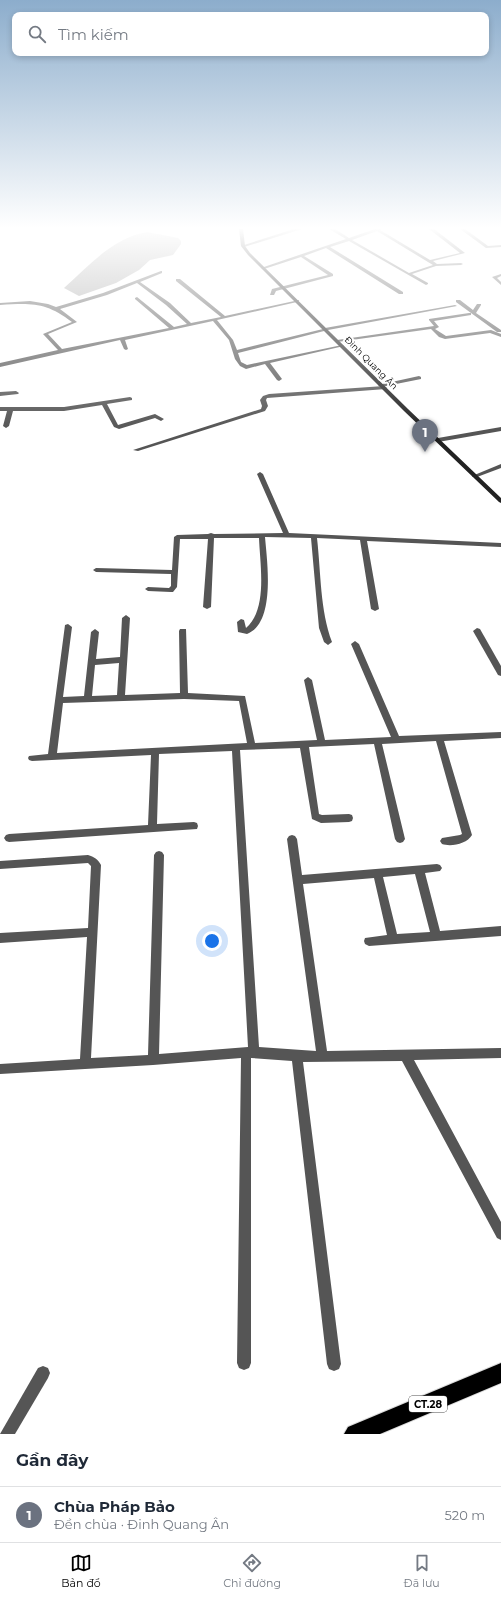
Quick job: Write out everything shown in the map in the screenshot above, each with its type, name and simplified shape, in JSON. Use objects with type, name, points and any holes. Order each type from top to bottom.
[{"type":"highway","name":"CT.28","points":[[355,1434],[501,1373]]},
{"type":"street","points":[[56,309],[99,296]]},
{"type":"street","points":[[157,296],[190,325]]},
{"type":"street","points":[[198,296],[224,317]]},
{"type":"street","name":"Đinh Quang Ân","points":[[292,296],[382,386],[501,501]]},
{"type":"street","points":[[137,298],[173,329]]},
{"type":"street","points":[[0,365],[61,351],[173,329],[297,301]]},
{"type":"street","points":[[458,301],[471,314],[501,332]]},
{"type":"street","points":[[0,304],[37,302],[46,304],[56,309],[74,322],[45,334],[61,351]]},
{"type":"street","points":[[214,319],[232,342],[241,366],[246,367],[267,363],[376,334],[437,327],[431,321],[432,320],[471,314],[479,305]]},
{"type":"street","points":[[235,352],[325,329],[455,306]]},
{"type":"street","points":[[432,328],[445,338],[491,331],[501,336]]},
{"type":"street","points":[[122,339],[126,349]]},
{"type":"street","points":[[267,363],[279,379]]},
{"type":"street","points":[[136,450],[262,410],[265,406],[263,400],[265,397],[382,386],[418,378]]},
{"type":"street","points":[[0,394],[16,393]]},
{"type":"street","points":[[0,409],[64,409],[130,399]]},
{"type":"street","points":[[104,403],[116,426],[118,427],[155,416],[162,419]]},
{"type":"street","points":[[6,426],[10,410]]},
{"type":"street","points":[[438,440],[501,429]]},
{"type":"street","points":[[475,476],[501,466]]},
{"type":"street","points":[[260,474],[287,535]]},
{"type":"street","points":[[148,589],[173,589],[177,537],[287,535],[501,545]]},
{"type":"street","points":[[207,607],[211,536]]},
{"type":"street","points":[[240,622],[241,630],[247,631],[260,615],[264,600],[262,536]]},
{"type":"street","points":[[314,536],[320,615],[328,642]]},
{"type":"street","points":[[363,538],[375,609]]},
{"type":"street","points":[[96,570],[174,572]]},
{"type":"street","points":[[121,697],[126,618]]},
{"type":"street","points":[[52,756],[68,627]]},
{"type":"street","points":[[183,631],[184,696]]},
{"type":"street","points":[[477,631],[501,673]]},
{"type":"street","points":[[88,699],[95,632]]},
{"type":"street","points":[[355,644],[396,739]]},
{"type":"street","points":[[92,662],[123,660]]},
{"type":"street","points":[[308,680],[322,743]]},
{"type":"street","points":[[59,700],[184,696],[242,698],[252,746]]},
{"type":"street","points":[[32,758],[252,746],[501,735]]},
{"type":"street","points":[[439,737],[468,835],[462,839],[445,841]]},
{"type":"street","points":[[377,740],[400,839]]},
{"type":"street","points":[[304,744],[315,816],[322,819],[349,818]]},
{"type":"street","points":[[236,747],[250,1052],[244,1363]]},
{"type":"street","points":[[152,829],[155,752]]},
{"type":"street","points":[[9,838],[194,826]]},
{"type":"street","points":[[292,839],[322,1057]]},
{"type":"street","points":[[153,1060],[159,855]]},
{"type":"street","points":[[0,866],[88,859],[93,861],[96,866],[85,1063]]},
{"type":"street","points":[[297,880],[437,868]]},
{"type":"street","points":[[419,870],[436,935]]},
{"type":"street","points":[[378,874],[393,939]]},
{"type":"street","points":[[369,941],[501,931]]},
{"type":"street","points":[[0,938],[92,932]]},
{"type":"street","points":[[0,1069],[153,1060],[250,1052],[322,1057],[405,1055],[500,1056]]},
{"type":"street","points":[[405,1055],[501,1234]]},
{"type":"street","points":[[297,1056],[334,1364]]},
{"type":"street","points":[[7,1434],[43,1373]]},
{"type":"place","name":"Chùa Pháp Bảo","points":[[425,452]]}]
